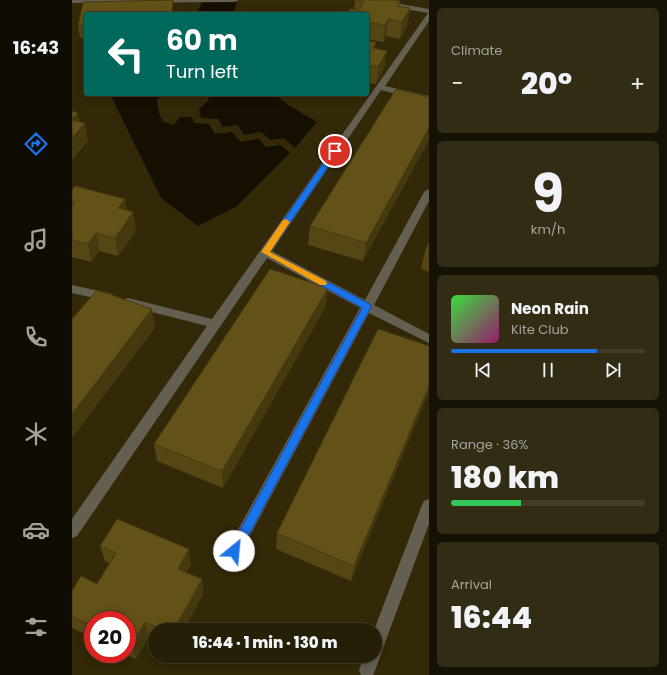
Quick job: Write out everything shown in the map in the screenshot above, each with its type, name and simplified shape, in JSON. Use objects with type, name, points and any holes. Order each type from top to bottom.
[{"type":"lane","points":[[72,1],[234,0]]},
{"type":"lane","points":[[364,0],[429,11]]},
{"type":"lane","points":[[72,531],[429,15]]},
{"type":"lane","points":[[379,87],[429,99]]},
{"type":"lane","points":[[234,551],[429,192]]},
{"type":"lane","points":[[265,252],[429,339]]},
{"type":"lane","points":[[74,293],[215,324]]},
{"type":"lane","points":[[382,629],[429,505]]},
{"type":"shaded area","points":[[203,0],[237,0],[234,12],[197,12]]},
{"type":"shaded area","points":[[111,96],[162,96],[157,99],[159,113],[163,122],[174,125],[180,117],[192,117],[194,123],[209,124],[215,134],[232,132],[241,142],[259,139],[266,147],[280,145],[290,153],[236,207],[198,226],[161,198]]},
{"type":"shaded area","points":[[208,96],[277,96],[288,105],[317,122],[295,148],[284,138],[270,140],[261,132],[244,135],[238,125],[222,127],[219,119],[201,118],[199,109],[209,100]]},
{"type":"building","points":[[173,0],[172,12],[84,12],[84,26],[78,26],[83,2]]},
{"type":"building","points":[[396,0],[400,1],[397,6],[410,8],[402,22],[388,19],[385,25],[369,22],[369,12],[348,12],[350,9],[359,10],[364,2],[355,1]]},
{"type":"building","points":[[369,41],[376,42],[373,48],[387,51],[378,67],[369,65]]},
{"type":"building","points":[[396,89],[429,97],[429,128],[366,243],[310,226]]},
{"type":"building","points":[[72,111],[78,113],[72,119]]},
{"type":"building","points":[[72,120],[85,123],[72,138]]},
{"type":"building","points":[[75,186],[125,199],[118,208],[133,212],[115,238],[96,233],[88,244],[72,240],[72,206],[75,202],[72,202],[72,190]]},
{"type":"building","points":[[429,243],[429,252],[425,251]]},
{"type":"building","points":[[270,269],[328,288],[222,471],[154,444]]},
{"type":"building","points":[[97,290],[152,309],[72,414],[72,319]]},
{"type":"building","points":[[378,329],[429,346],[429,386],[354,566],[277,533]]},
{"type":"building","points":[[117,519],[189,549],[178,569],[202,579],[178,623],[148,623],[145,622],[136,638],[136,611],[84,611],[84,622],[72,617],[72,591],[81,576],[97,584],[116,553],[100,546]]},
{"type":"slow traffic","points":[[286,222],[265,252],[323,283]]},
{"type":"route","points":[[234,551],[367,307],[265,252],[335,151]]}]
